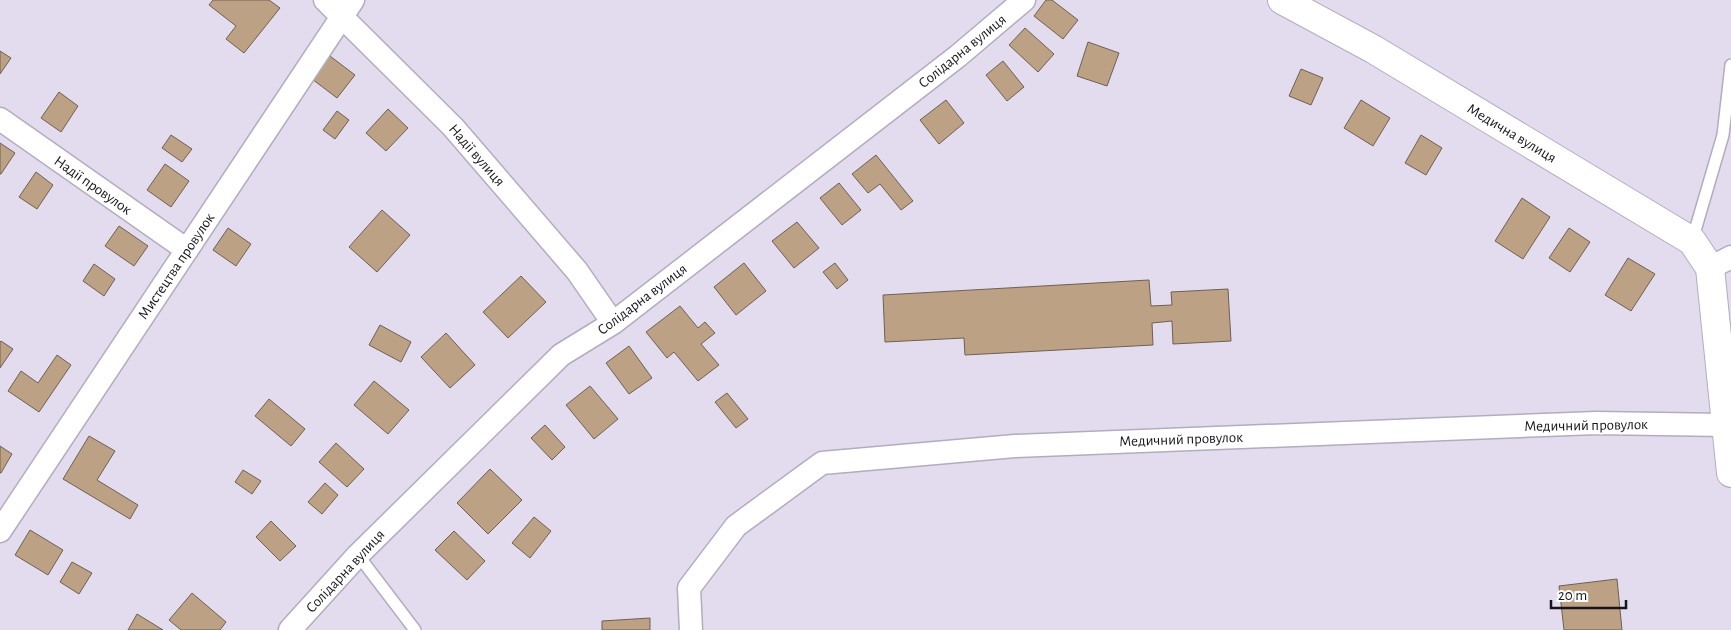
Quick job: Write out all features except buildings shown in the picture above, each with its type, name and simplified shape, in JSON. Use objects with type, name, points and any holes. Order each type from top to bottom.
[{"type":"street","name":"Надії вулиця","points":[[325,0],[348,8],[577,271],[613,323]]},
{"type":"street","name":"Солідарна вулиця","points":[[290,630],[358,555],[561,354],[613,323],[958,56],[1024,0]]},
{"type":"street","name":"Медична вулиця","points":[[1282,0],[1373,49],[1692,241],[1721,262]]},
{"type":"street","name":"Мистецтва провулок","points":[[0,531],[348,8]]},
{"type":"street","name":"Надії провулок","points":[[0,119],[187,250]]},
{"type":"street","points":[[1721,262],[1725,425],[1731,473]]},
{"type":"street","name":"Медичний провулок","points":[[691,630],[689,588],[736,526],[822,462],[1045,445],[1596,423],[1725,425]]},
{"type":"lane","points":[[1692,241],[1722,135],[1731,65]]},
{"type":"lane","points":[[358,555],[415,630]]}]
